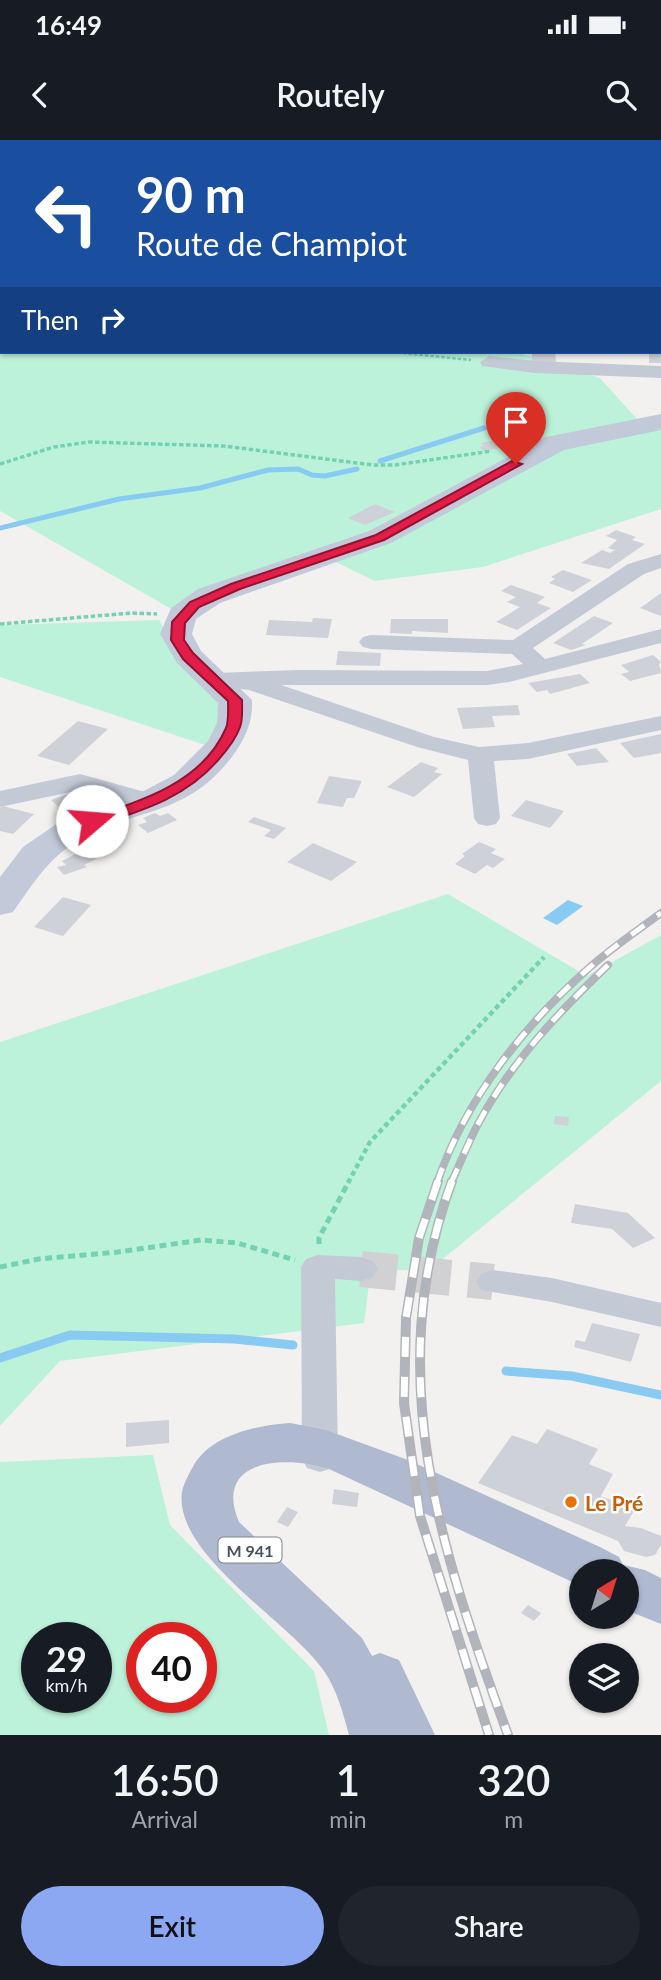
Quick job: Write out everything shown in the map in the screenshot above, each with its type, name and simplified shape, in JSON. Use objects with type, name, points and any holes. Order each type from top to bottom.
[{"type":"main road","name":"M 941","points":[[377,1735],[365,1696],[343,1654],[219,1535],[206,1510],[208,1486],[220,1467],[237,1453],[259,1446],[291,1442],[321,1454],[382,1470],[573,1559]]},
{"type":"main road","name":"M 941","points":[[321,1454],[269,1454],[249,1458],[232,1472],[220,1492],[219,1510],[228,1528],[263,1562],[312,1595],[363,1645],[407,1735]]},
{"type":"main road","points":[[639,1592],[661,1603]]},
{"type":"street","points":[[489,362],[535,367],[661,372]]},
{"type":"street","points":[[0,904],[28,865],[52,841],[92,821],[154,802],[175,791],[206,766],[222,746],[234,726],[235,700],[188,656],[178,640],[177,626],[182,615],[209,596],[380,537],[556,443],[661,422]]},
{"type":"street","points":[[371,642],[518,647],[635,569],[661,561]]},
{"type":"street","points":[[215,680],[299,677],[470,679],[509,675],[661,636]]},
{"type":"street","points":[[518,647],[540,667]]},
{"type":"street","points":[[215,680],[253,683],[426,742],[479,755],[528,751],[661,723]]},
{"type":"street","points":[[479,755],[483,766],[486,818]]},
{"type":"street","points":[[0,799],[80,782],[154,802]]},
{"type":"street","points":[[321,1454],[317,1346],[318,1267],[361,1269]]},
{"type":"street","points":[[493,1282],[552,1290],[661,1315]]},
{"type":"path","points":[[411,354],[489,362]]},
{"type":"path","points":[[0,464],[54,447],[89,442],[224,446],[373,465],[395,465],[500,450]]},
{"type":"path","points":[[0,624],[132,613],[182,615]]},
{"type":"path","points":[[0,1267],[56,1255],[107,1253],[204,1240],[234,1242],[318,1267],[319,1238],[370,1142],[544,957]]},
{"type":"green space","points":[[0,354],[522,354],[600,378],[645,428],[661,426],[661,509],[483,567],[375,581],[325,557],[175,611],[0,511]]},
{"type":"green space","points":[[159,620],[178,654],[233,706],[214,748],[0,677],[0,625]]},
{"type":"green space","points":[[448,894],[587,976],[661,935],[661,1081],[428,1271],[371,1269],[364,1323],[60,1361],[0,1426],[0,1042]]},
{"type":"green space","points":[[153,1455],[170,1525],[314,1671],[329,1735],[0,1735],[0,1462]]},
{"type":"water","points":[[568,900],[583,906],[557,925],[543,918]]},
{"type":"building","points":[[532,354],[555,354],[556,362],[532,362]]},
{"type":"building","points":[[649,354],[661,354],[661,363],[649,363]]},
{"type":"building","points":[[501,439],[510,446],[484,451],[479,447],[484,446],[481,443]]},
{"type":"building","points":[[375,504],[395,512],[365,525],[348,518]]},
{"type":"building","points":[[616,530],[636,537],[632,540],[645,544],[609,569],[581,563],[602,550],[610,553],[615,550],[608,548],[617,540],[606,536]]},
{"type":"building","points":[[563,570],[592,580],[573,592],[549,583],[555,579],[551,577]]},
{"type":"building","points":[[511,585],[545,597],[537,603],[551,608],[517,630],[496,622],[520,607],[507,602],[516,597],[501,591]]},
{"type":"building","points":[[661,593],[661,616],[640,608]]},
{"type":"building","points":[[594,616],[613,623],[582,644],[586,645],[571,650],[553,643]]},
{"type":"building","points":[[313,618],[332,619],[328,638],[266,635],[269,620],[312,622]]},
{"type":"building","points":[[391,619],[448,619],[448,633],[390,633]]},
{"type":"building","points":[[338,651],[381,653],[380,666],[336,665]]},
{"type":"building","points":[[653,655],[661,662],[661,673],[630,681],[621,674],[629,672],[621,665]]},
{"type":"building","points":[[580,674],[590,683],[550,694],[547,690],[537,692],[528,683]]},
{"type":"building","points":[[518,705],[520,715],[492,716],[495,727],[463,729],[457,708]]},
{"type":"building","points":[[78,721],[108,729],[69,765],[37,756]]},
{"type":"building","points":[[661,734],[661,753],[634,758],[620,743]]},
{"type":"building","points":[[596,748],[609,762],[577,766],[567,754]]},
{"type":"building","points":[[421,762],[438,768],[434,772],[442,774],[414,797],[387,787]]},
{"type":"building","points":[[329,776],[362,781],[354,798],[347,798],[343,807],[317,803]]},
{"type":"building","points":[[79,790],[93,803],[65,813],[51,800]]},
{"type":"building","points":[[526,800],[564,811],[550,828],[511,816]]},
{"type":"building","points":[[3,806],[34,814],[13,834],[0,831],[0,808]]},
{"type":"building","points":[[155,813],[160,816],[168,813],[177,820],[148,833],[138,825],[147,822],[143,818]]},
{"type":"building","points":[[254,817],[286,828],[274,839],[264,836],[271,830],[248,822]]},
{"type":"building","points":[[105,834],[122,840],[112,851],[84,865],[87,867],[64,875],[57,867],[66,865],[62,861],[81,851],[76,848],[83,847],[89,841],[93,843]]},
{"type":"building","points":[[479,842],[496,849],[491,853],[505,859],[493,868],[487,865],[475,874],[455,864],[465,856],[462,854]]},
{"type":"building","points":[[313,843],[357,862],[331,881],[287,862]]},
{"type":"building","points":[[63,897],[91,905],[63,936],[34,927]]},
{"type":"building","points":[[555,1116],[569,1117],[568,1126],[554,1124]]},
{"type":"building","points":[[575,1204],[628,1213],[655,1238],[633,1248],[612,1229],[571,1223]]},
{"type":"building","points":[[592,1323],[640,1334],[631,1362],[574,1347],[576,1340],[585,1342]]},
{"type":"building","points":[[169,1420],[169,1443],[126,1447],[126,1423]]},
{"type":"building","name":"Le Pré","points":[[547,1429],[598,1449],[589,1464],[613,1474],[601,1496],[635,1509],[625,1526],[641,1528],[661,1536],[661,1545],[655,1555],[646,1557],[624,1551],[618,1541],[478,1483],[512,1435],[537,1444]]},
{"type":"building","points":[[334,1489],[359,1493],[357,1507],[332,1504]]},
{"type":"building","points":[[287,1507],[298,1512],[288,1527],[277,1522]]},
{"type":"building","points":[[528,1605],[541,1613],[534,1621],[521,1613]]},
{"type":"waterway","points":[[380,461],[484,428]]},
{"type":"waterway","points":[[0,528],[119,499],[200,488],[268,470],[298,469],[312,475],[325,476],[357,469]]},
{"type":"waterway","points":[[0,1358],[70,1335],[234,1339],[293,1345]]},
{"type":"waterway","points":[[506,1371],[572,1376],[661,1395]]},
{"type":"tunnel","points":[[361,1269],[493,1282]]},
{"type":"railway","points":[[437,1183],[463,1122],[520,1039],[589,968],[661,913]]},
{"type":"railway","points":[[451,1183],[478,1124],[520,1059],[571,1001],[608,965]]},
{"type":"railway","points":[[438,1181],[419,1238],[406,1318],[404,1403],[420,1516],[489,1735]]},
{"type":"railway","points":[[452,1181],[431,1253],[421,1323],[421,1393],[428,1462],[442,1530],[483,1667],[508,1735]]},
{"type":"place","name":"Le Pré","points":[[571,1502]]},
{"type":"route","points":[[92,821],[154,802],[175,791],[206,766],[234,726],[237,711],[230,692],[188,656],[176,634],[182,615],[194,604],[209,596],[346,551],[380,537],[516,464]]}]
